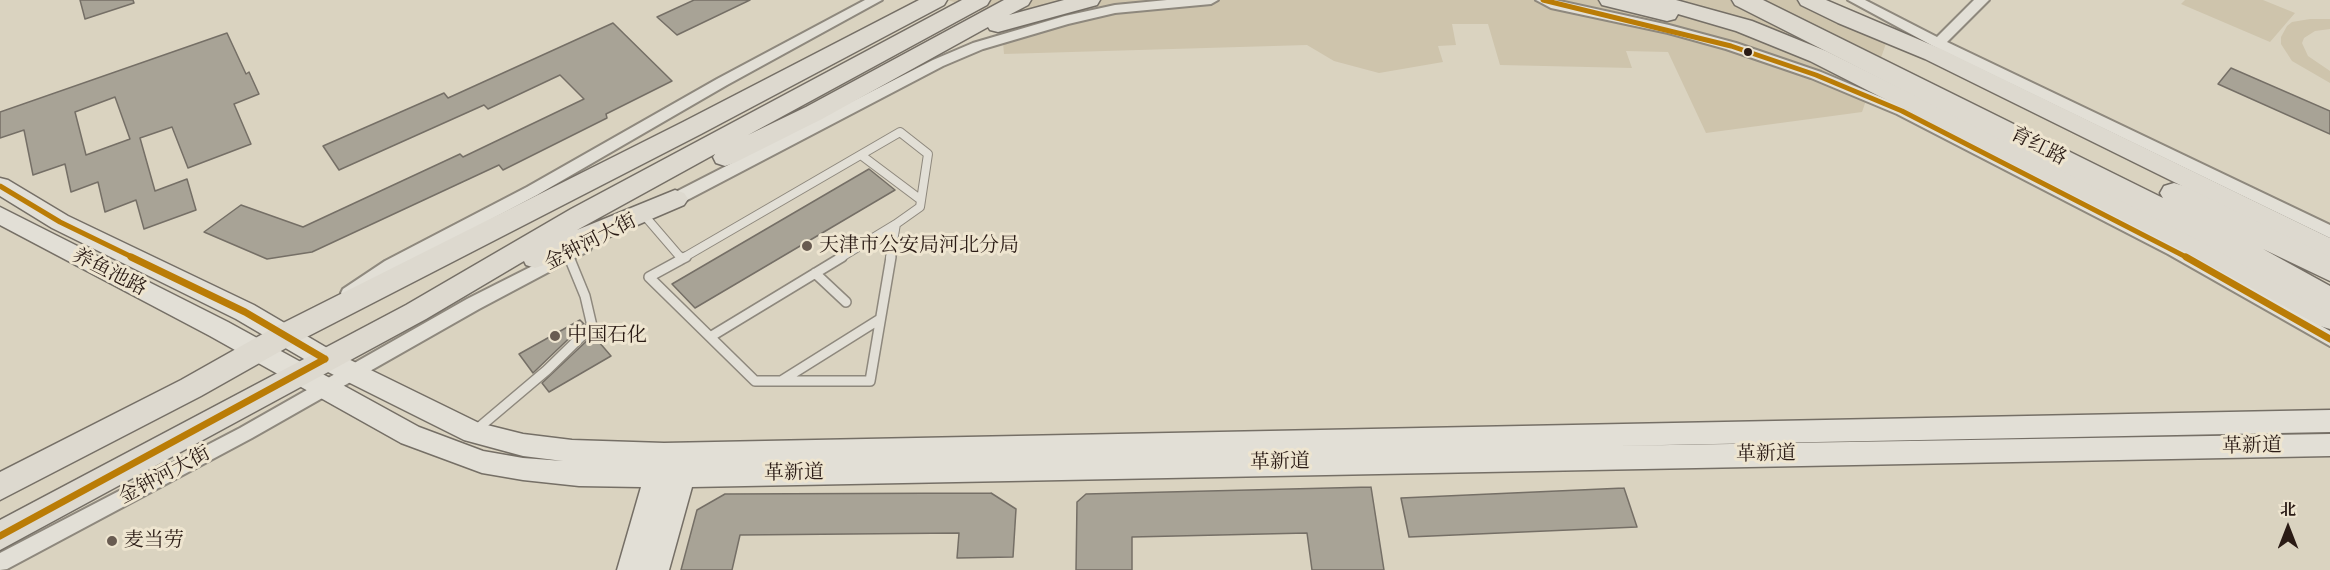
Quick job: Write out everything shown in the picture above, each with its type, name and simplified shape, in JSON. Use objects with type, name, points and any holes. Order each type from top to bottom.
[{"type":"highway","name":"育红路","points":[[1744,0],[2222,228],[2330,270]]},
{"type":"highway","name":"育红路","points":[[1784,0],[2222,228],[2330,300]]},
{"type":"main road","points":[[701,137],[899,0]]},
{"type":"main road","name":"金钟河大街","points":[[0,536],[469,282],[580,216],[701,137],[936,0]]},
{"type":"main road","name":"金钟河大街","points":[[0,487],[413,270],[701,137],[979,0]]},
{"type":"main road","points":[[701,137],[814,113],[1020,0]]},
{"type":"main road","points":[[889,72],[985,30],[1026,16],[1089,0]]},
{"type":"main road","points":[[1610,0],[1688,19],[1816,61],[1867,80],[2222,228],[2330,249]]},
{"type":"main road","points":[[1651,0],[1767,34],[1867,80]]},
{"type":"main road","points":[[1809,0],[1850,9]]},
{"type":"main road","points":[[1815,0],[1850,9],[1933,54],[2222,228],[2330,318]]},
{"type":"main road","points":[[469,282],[517,266],[675,199]]},
{"type":"street","name":"金钟河大街","points":[[285,336],[391,265],[532,191],[722,82],[874,0]]},
{"type":"street","name":"金钟河大街","points":[[0,563],[353,374],[473,304],[928,68],[978,46],[1054,22],[1115,9],[1211,0]]},
{"type":"street","name":"育红路","points":[[1526,0],[1550,3],[1669,29],[1731,46],[1816,75],[1902,111],[2174,250],[2330,339]]},
{"type":"street","points":[[1938,43],[1982,0]]},
{"type":"street","points":[[1850,9],[1938,43],[2330,232]]},
{"type":"street","name":"养鱼池路","points":[[0,186],[60,222],[245,312],[325,359]]},
{"type":"street","name":"养鱼池路","points":[[0,215],[219,329],[232,349],[257,352]]},
{"type":"street","name":"养鱼池路","points":[[213,302],[245,312]]},
{"type":"street","points":[[188,323],[219,329]]},
{"type":"street","name":"革新道","points":[[257,352],[410,435],[482,462],[523,469],[2330,421]]},
{"type":"street","name":"革新道","points":[[325,359],[473,432],[523,445],[672,465],[1377,461],[2330,445]]},
{"type":"street","points":[[631,570],[672,465]]},
{"type":"street","points":[[655,570],[672,465]]},
{"type":"lane","points":[[710,337],[896,224],[920,207],[928,154],[900,132],[649,277],[710,337],[755,381],[870,381],[896,224]]},
{"type":"lane","points":[[861,155],[921,200]]},
{"type":"lane","points":[[644,215],[682,259]]},
{"type":"lane","points":[[473,432],[547,370],[592,326],[585,296],[568,255]]},
{"type":"lane","points":[[815,273],[846,302]]},
{"type":"lane","points":[[781,381],[880,319]]},
{"type":"shaded area","points":[[948,0],[1827,0],[1890,32],[1862,112],[1706,133],[1668,52],[1626,51],[1632,68],[1500,65],[1488,24],[1452,24],[1456,45],[1438,46],[1443,62],[1379,73],[1334,61],[1307,45],[1004,54],[1001,19]]},
{"type":"shaded area","points":[[2185,0],[2263,0],[2295,13],[2270,42],[2181,4]]},
{"type":"shaded area","points":[[2330,19],[2330,29],[2315,31],[2304,38],[2302,43],[2308,56],[2330,71],[2330,83],[2292,61],[2281,44],[2281,37],[2287,26],[2292,22]]},
{"type":"building","points":[[80,0],[133,0],[134,3],[85,19]]},
{"type":"building","points":[[694,0],[750,0],[677,35],[657,17]]},
{"type":"building","points":[[613,23],[672,81],[606,114],[607,118],[503,170],[499,165],[312,252],[267,259],[204,232],[241,205],[303,227],[460,154],[463,157],[584,99],[560,75],[488,109],[484,105],[339,170],[323,146],[444,93],[448,98]]},
{"type":"building","points":[[227,33],[246,74],[249,72],[259,94],[234,104],[251,144],[188,168],[172,127],[140,138],[155,191],[187,179],[196,210],[144,229],[136,200],[105,212],[98,182],[71,192],[65,164],[33,175],[24,130],[0,138],[0,112]],"holes":[[[115,97],[130,139],[86,155],[75,112]]]},
{"type":"building","points":[[2231,68],[2330,111],[2330,134],[2218,84]]},
{"type":"building","points":[[869,169],[895,190],[695,308],[672,284]]},
{"type":"building","points":[[580,320],[584,324],[533,373],[519,354]]},
{"type":"building","points":[[593,335],[611,356],[549,392],[542,383]]},
{"type":"building","points":[[1371,487],[1384,570],[1312,570],[1307,533],[1132,537],[1132,570],[1076,570],[1077,502],[1086,494]]},
{"type":"building","points":[[1624,488],[1637,527],[1409,537],[1401,498]]},
{"type":"building","points":[[991,493],[1016,509],[1013,557],[957,558],[959,533],[740,535],[732,570],[681,570],[697,510],[725,494]]},
{"type":"transit line","points":[[1543,0],[1731,46],[1816,75],[1902,111],[2174,250],[2330,339]]},
{"type":"transit line","points":[[0,186],[60,222],[245,312],[325,359]]},
{"type":"transit line","points":[[0,536],[325,359]]},
{"type":"place","name":"天津市公安局河北分局","points":[[807,246]]},
{"type":"place","name":"中国石化","points":[[555,336]]},
{"type":"place","name":"麦当劳","points":[[112,541]]}]
